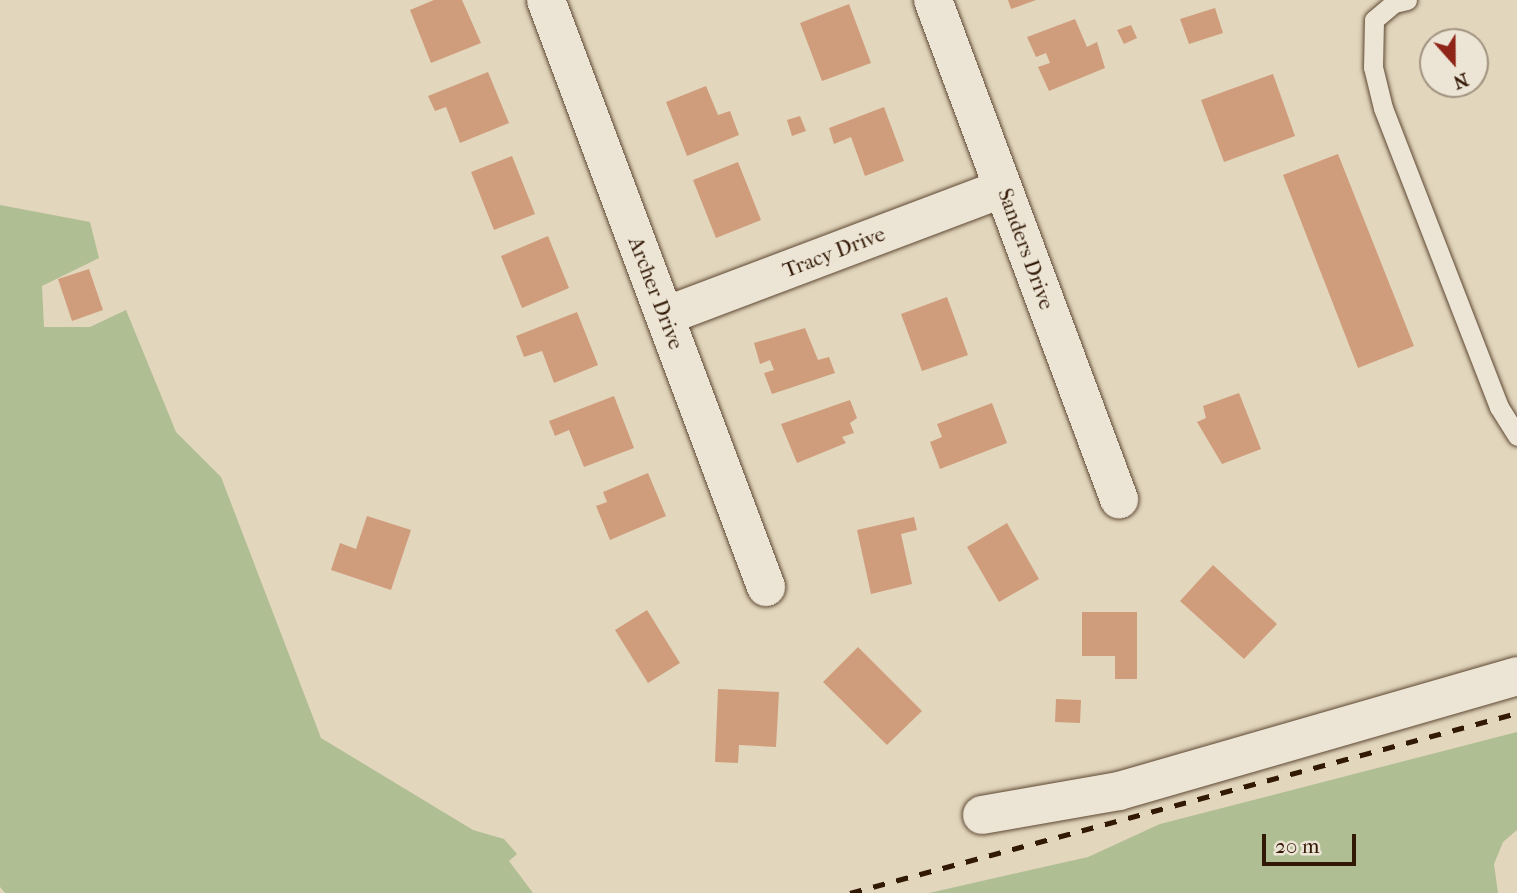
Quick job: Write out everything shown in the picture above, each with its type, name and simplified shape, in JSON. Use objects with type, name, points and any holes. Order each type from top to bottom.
[{"type":"street","name":"Archer Drive","points":[[546,0],[766,587]]},
{"type":"street","name":"Sanders Drive","points":[[933,0],[1119,499]]},
{"type":"street","name":"Tracy Drive","points":[[665,316],[1003,188]]},
{"type":"street","points":[[982,815],[1119,791],[1517,676]]},
{"type":"lane","points":[[1406,0],[1394,3],[1374,20],[1373,66],[1383,108],[1499,407],[1517,436]]},
{"type":"green space","points":[[0,205],[90,222],[99,258],[42,286],[44,327],[90,327],[126,310],[176,432],[221,477],[321,738],[473,830],[504,839],[517,854],[509,861],[533,893],[5,893],[0,887]]},
{"type":"green space","points":[[1517,732],[1517,830],[1503,842],[1494,864],[1498,893],[929,893],[1088,857],[1160,824]]},
{"type":"building","points":[[434,0],[462,0],[481,43],[431,63],[410,10]]},
{"type":"building","points":[[1008,0],[1036,0],[1011,9]]},
{"type":"building","points":[[849,4],[871,63],[822,81],[800,23]]},
{"type":"building","points":[[1215,8],[1223,33],[1189,44],[1180,19]]},
{"type":"building","points":[[1075,19],[1087,47],[1097,42],[1105,68],[1049,91],[1038,67],[1050,63],[1046,53],[1036,57],[1027,37]]},
{"type":"building","points":[[1131,25],[1137,38],[1124,44],[1117,30]]},
{"type":"building","points":[[488,72],[509,123],[460,143],[446,107],[435,111],[428,96]]},
{"type":"building","points":[[1273,74],[1295,136],[1224,162],[1201,100]]},
{"type":"building","points":[[706,86],[718,115],[730,111],[739,135],[687,156],[666,102]]},
{"type":"building","points":[[884,107],[904,161],[865,176],[851,137],[834,144],[829,128]]},
{"type":"building","points":[[800,116],[806,131],[792,136],[787,120]]},
{"type":"building","points":[[1338,154],[1414,346],[1358,368],[1283,175]]},
{"type":"building","points":[[512,156],[535,214],[494,230],[471,172]]},
{"type":"building","points":[[738,162],[761,220],[716,238],[693,180]]},
{"type":"building","points":[[548,236],[569,288],[522,308],[501,256]]},
{"type":"building","points":[[89,269],[103,310],[72,321],[58,279]]},
{"type":"building","points":[[947,297],[968,355],[922,371],[901,314]]},
{"type":"building","points":[[577,312],[598,365],[554,383],[542,351],[524,357],[516,336]]},
{"type":"building","points":[[805,328],[818,360],[829,357],[835,373],[772,394],[764,373],[774,370],[770,360],[760,364],[754,343]]},
{"type":"building","points":[[1239,393],[1261,449],[1222,464],[1197,422],[1206,418],[1203,406]]},
{"type":"building","points":[[614,396],[634,448],[584,467],[569,430],[555,436],[549,421]]},
{"type":"building","points":[[850,400],[857,418],[850,423],[854,433],[842,437],[846,443],[797,463],[781,424]]},
{"type":"building","points":[[992,403],[1007,443],[940,469],[930,442],[942,437],[937,424]]},
{"type":"building","points":[[648,473],[666,516],[610,540],[596,506],[607,502],[603,492]]},
{"type":"building","points":[[367,516],[411,530],[391,590],[331,570],[340,543],[356,549]]},
{"type":"building","points":[[914,517],[917,530],[901,534],[912,584],[871,594],[857,530]]},
{"type":"building","points":[[1007,523],[1039,579],[999,602],[967,547]]},
{"type":"building","points":[[1213,565],[1277,624],[1244,659],[1180,601]]},
{"type":"building","points":[[647,610],[680,663],[648,683],[615,630]]},
{"type":"building","points":[[1082,612],[1137,612],[1137,679],[1115,679],[1115,656],[1082,656]]},
{"type":"building","points":[[858,647],[922,711],[887,745],[823,682]]},
{"type":"building","points":[[718,689],[779,692],[776,747],[739,745],[738,763],[715,762]]},
{"type":"building","points":[[1056,699],[1081,700],[1080,723],[1055,722]]},
{"type":"railway","points":[[850,893],[1517,713]]}]
